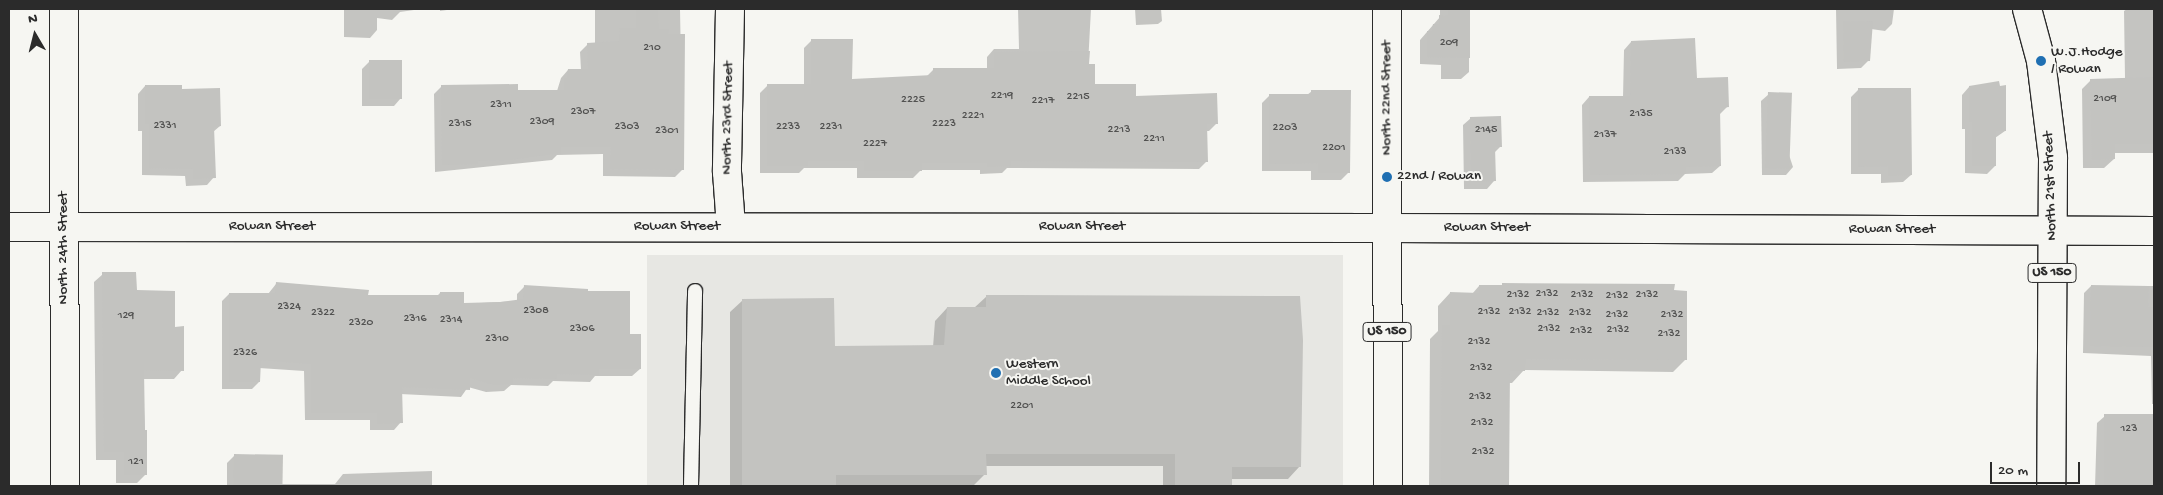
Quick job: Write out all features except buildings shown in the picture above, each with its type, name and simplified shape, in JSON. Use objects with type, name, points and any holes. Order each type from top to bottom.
[{"type":"street","name":"North 24th Street","points":[[64,9],[65,486]]},
{"type":"street","name":"North 23rd Street","points":[[730,9],[727,172],[731,227]]},
{"type":"street","name":"North 22nd Street","points":[[1387,9],[1388,486]]},
{"type":"street","name":"North 21st Street","points":[[2027,9],[2041,61],[2053,158],[2051,486]]},
{"type":"street","name":"Rowan Street","points":[[9,227],[1387,228],[2154,231]]},
{"type":"lane","points":[[691,486],[695,290]]},
{"type":"shaded area","name":"Western Middle School","points":[[647,255],[1343,255],[1343,486],[647,486]]},
{"type":"place","name":"W.J.Hodge / Rowan","points":[[2041,61]]},
{"type":"place","name":"22nd / Rowan","points":[[1387,177]]},
{"type":"place","name":"Western Middle School","points":[[996,373]]}]
